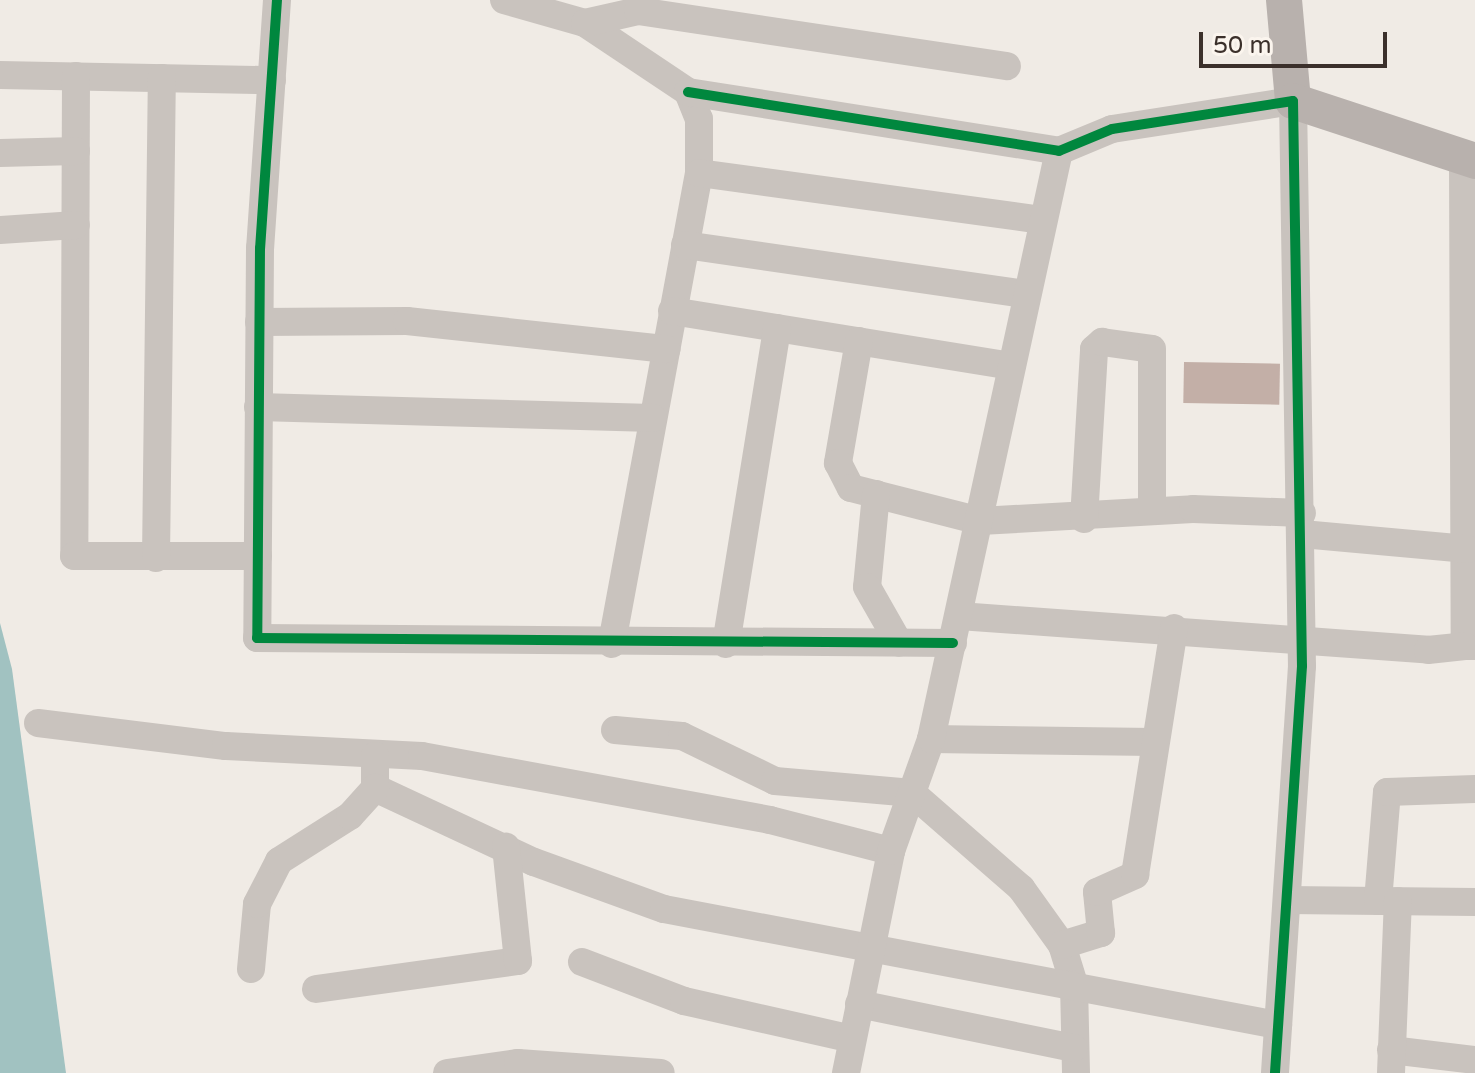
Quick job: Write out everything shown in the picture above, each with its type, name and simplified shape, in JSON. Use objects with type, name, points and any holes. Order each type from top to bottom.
[{"type":"main road","points":[[1287,2],[1293,101],[1469,160]]},
{"type":"street","points":[[277,0],[259,322],[257,638],[612,644],[899,643],[956,629],[1174,628],[1302,636],[1428,650],[1470,646],[1467,549],[1469,160]]},
{"type":"street","points":[[504,0],[585,23],[688,92],[1059,151],[1112,129],[1293,101],[1302,636],[1275,1073]]},
{"type":"street","points":[[585,23],[638,11],[1007,66]]},
{"type":"street","points":[[0,75],[272,80]]},
{"type":"street","points":[[76,76],[74,556],[258,556]]},
{"type":"street","points":[[156,558],[162,78]]},
{"type":"street","points":[[612,644],[699,173],[699,119],[688,92]]},
{"type":"street","points":[[0,153],[76,151]]},
{"type":"street","points":[[846,1073],[891,851],[931,739],[1059,151]]},
{"type":"street","points":[[699,173],[1043,220]]},
{"type":"street","points":[[0,230],[76,225]]},
{"type":"street","points":[[685,245],[1027,294]]},
{"type":"street","points":[[672,311],[1012,366]]},
{"type":"street","points":[[259,322],[407,321],[666,349]]},
{"type":"street","points":[[726,644],[777,328]]},
{"type":"street","points":[[859,341],[838,474],[851,488],[980,521],[1084,519],[1152,511],[1302,524],[1467,549]]},
{"type":"street","points":[[1084,519],[1094,349],[1102,342],[1152,349],[1152,511]]},
{"type":"street","points":[[258,407],[653,418]]},
{"type":"street","points":[[876,494],[867,587],[899,643]]},
{"type":"street","points":[[1062,945],[1101,933],[1097,892],[1135,875],[1174,628]]},
{"type":"street","points":[[38,723],[375,756],[422,756],[599,786],[891,851]]},
{"type":"street","points":[[615,730],[682,736],[775,781],[912,793],[1021,888],[1062,945],[1074,984],[1075,1060],[859,1004]]},
{"type":"street","points":[[931,739],[1154,742]]},
{"type":"street","points":[[251,969],[257,904],[279,861],[350,816],[375,788],[375,756]]},
{"type":"street","points":[[375,788],[506,847],[664,909],[1074,984],[1278,1025]]},
{"type":"street","points":[[1475,789],[1387,792],[1391,1061],[1475,1060]]},
{"type":"street","points":[[316,989],[518,961],[506,847]]},
{"type":"street","points":[[1287,900],[1475,902]]},
{"type":"street","points":[[582,962],[684,1001],[852,1039]]},
{"type":"street","points":[[447,1073],[518,1063],[661,1073]]},
{"type":"water","points":[[0,623],[12,669],[66,1073],[0,1073]]},
{"type":"building","points":[[1184,362],[1280,364],[1279,405],[1183,403]]},
{"type":"cycle path","points":[[277,0],[260,248],[257,638],[953,643]]},
{"type":"cycle path","points":[[688,92],[1059,151],[1112,129],[1293,101],[1302,666],[1275,1073]]}]
